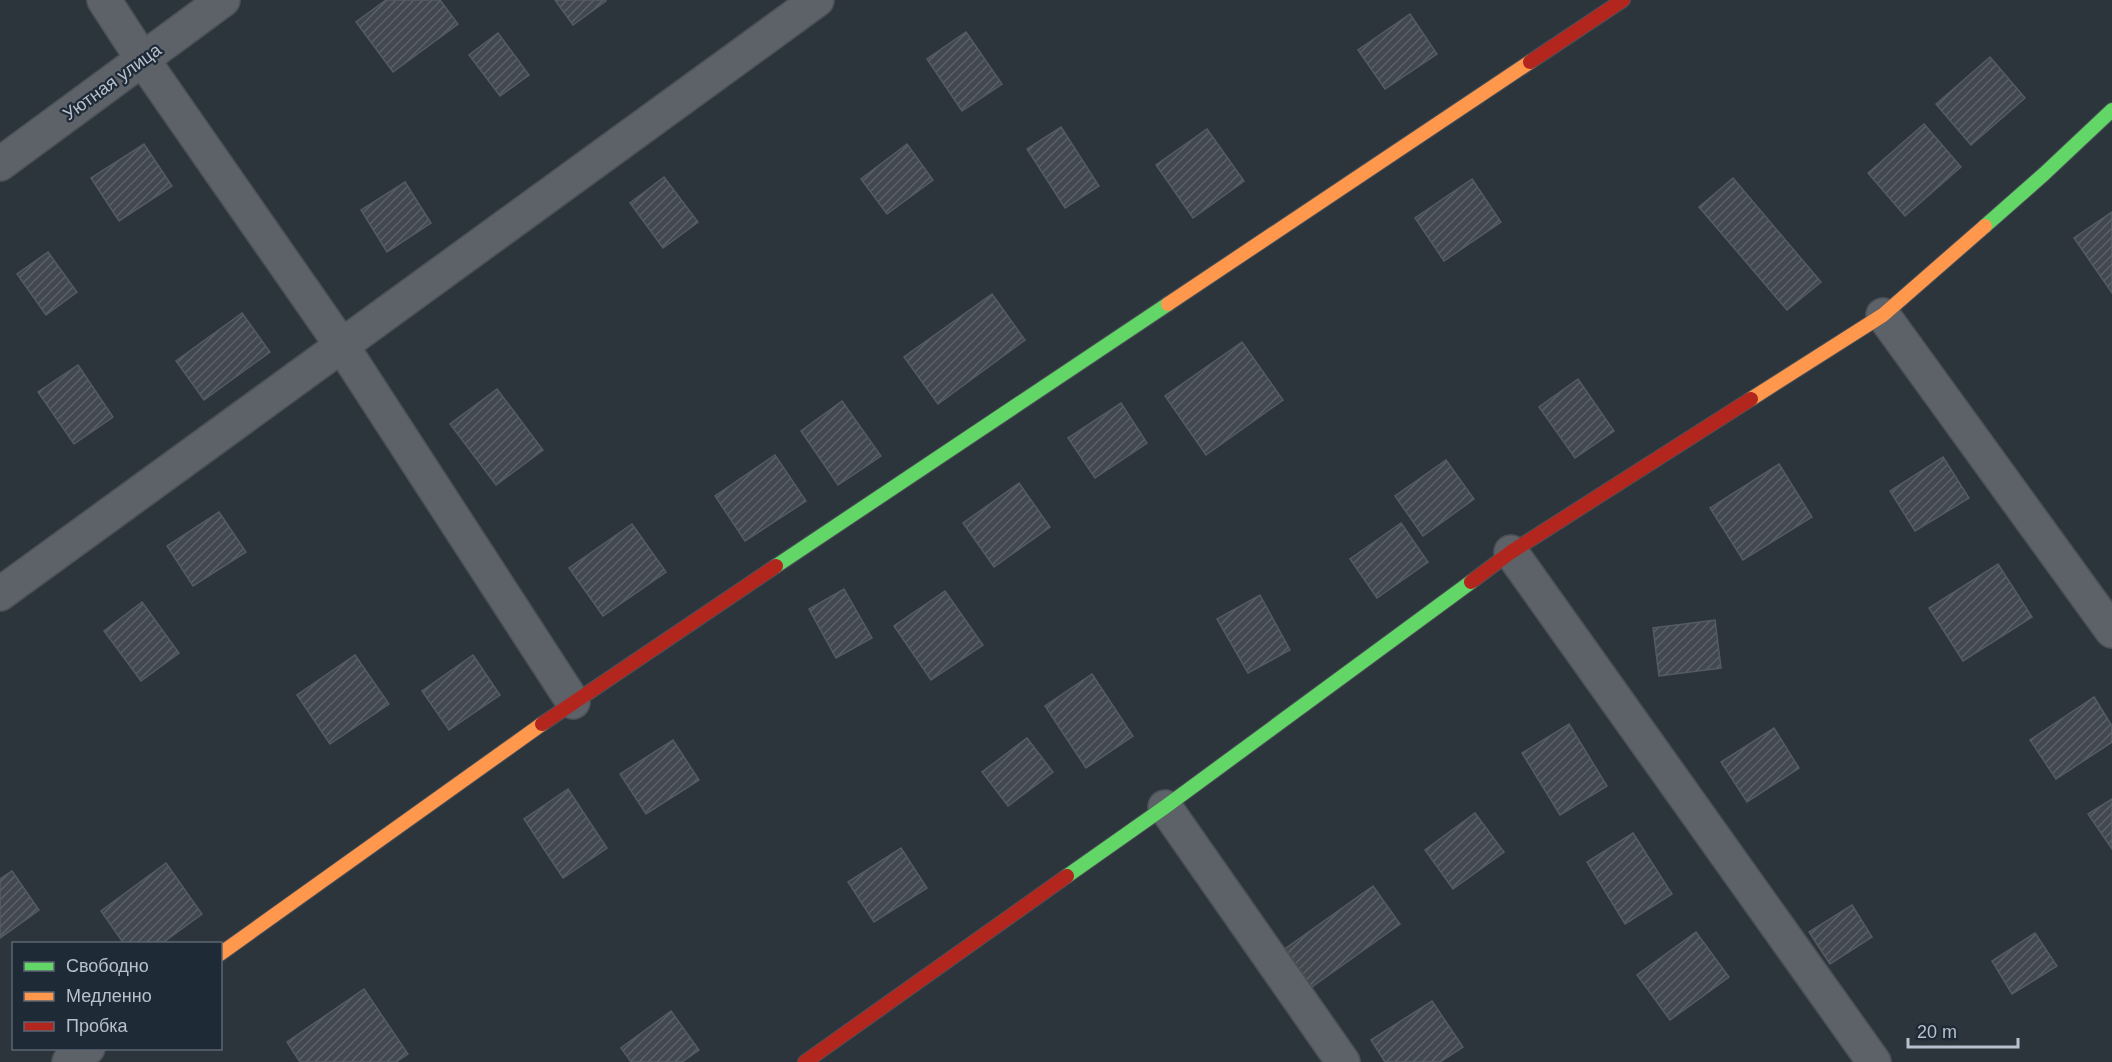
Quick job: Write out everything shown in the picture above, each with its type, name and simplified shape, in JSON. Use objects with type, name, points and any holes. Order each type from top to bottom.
[{"type":"street","points":[[104,0],[143,60],[342,346],[573,702]]},
{"type":"street","name":"Уютная улица","points":[[0,164],[223,0]]},
{"type":"street","points":[[0,594],[817,0]]},
{"type":"street","points":[[222,953],[573,702],[1623,0]]},
{"type":"street","points":[[805,1062],[1165,807],[1511,552],[1883,315],[2044,174],[2112,110]]},
{"type":"street","points":[[1883,315],[2112,631]]},
{"type":"street","points":[[1511,552],[1874,1062]]},
{"type":"street","points":[[1165,807],[1343,1062]]},
{"type":"street","points":[[69,1062],[85,1050]]},
{"type":"building","points":[[386,0],[440,0],[458,24],[393,72],[356,22]]},
{"type":"building","points":[[555,0],[605,0],[606,1],[573,25]]},
{"type":"building","points":[[1410,14],[1437,54],[1385,89],[1358,50]]},
{"type":"building","points":[[966,32],[1002,84],[962,111],[927,59]]},
{"type":"building","points":[[498,33],[529,75],[500,96],[469,55]]},
{"type":"building","points":[[1990,57],[2025,98],[1971,145],[1936,104]]},
{"type":"building","points":[[1924,124],[1961,167],[1905,216],[1868,173]]},
{"type":"building","points":[[1061,127],[1099,186],[1065,208],[1027,149]]},
{"type":"building","points":[[1207,129],[1244,181],[1193,218],[1156,165]]},
{"type":"building","points":[[144,144],[172,186],[119,221],[91,178]]},
{"type":"building","points":[[907,144],[933,180],[887,214],[861,179]]},
{"type":"building","points":[[664,177],[698,222],[663,248],[630,203]]},
{"type":"building","points":[[1733,178],[1821,282],[1787,310],[1699,207]]},
{"type":"building","points":[[1472,179],[1501,222],[1444,261],[1415,218]]},
{"type":"building","points":[[405,182],[431,223],[387,252],[361,210]]},
{"type":"building","points":[[2112,212],[2112,293],[2074,238]]},
{"type":"building","points":[[48,252],[77,292],[46,315],[17,274]]},
{"type":"building","points":[[992,294],[1025,340],[938,404],[904,357]]},
{"type":"building","points":[[242,313],[270,352],[204,400],[176,361]]},
{"type":"building","points":[[1242,342],[1283,400],[1206,455],[1165,396]]},
{"type":"building","points":[[78,365],[113,417],[74,444],[38,392]]},
{"type":"building","points":[[1578,379],[1614,431],[1575,458],[1539,407]]},
{"type":"building","points":[[497,389],[543,450],[496,485],[450,424]]},
{"type":"building","points":[[842,401],[881,456],[838,485],[801,431]]},
{"type":"building","points":[[1121,403],[1147,443],[1095,478],[1068,438]]},
{"type":"building","points":[[775,455],[806,501],[745,541],[715,496]]},
{"type":"building","points":[[1943,457],[1969,498],[1915,531],[1890,491]]},
{"type":"building","points":[[1446,460],[1474,499],[1423,536],[1395,496]]},
{"type":"building","points":[[1779,464],[1812,517],[1743,560],[1710,508]]},
{"type":"building","points":[[1019,483],[1050,527],[994,567],[963,523]]},
{"type":"building","points":[[219,512],[246,552],[193,586],[167,546]]},
{"type":"building","points":[[1401,523],[1428,562],[1377,598],[1350,559]]},
{"type":"building","points":[[632,524],[666,572],[603,616],[569,568]]},
{"type":"building","points":[[1998,564],[2032,617],[1963,661],[1929,608]]},
{"type":"building","points":[[844,589],[872,638],[836,658],[809,609]]},
{"type":"building","points":[[945,591],[983,645],[931,680],[894,626]]},
{"type":"building","points":[[1260,595],[1290,650],[1248,673],[1217,619]]},
{"type":"building","points":[[142,602],[179,653],[141,681],[104,631]]},
{"type":"building","points":[[1715,620],[1721,668],[1659,676],[1653,628]]},
{"type":"building","points":[[355,655],[389,704],[330,744],[297,695]]},
{"type":"building","points":[[473,655],[500,695],[449,730],[422,691]]},
{"type":"building","points":[[1092,674],[1133,736],[1086,768],[1045,706]]},
{"type":"building","points":[[2094,697],[2112,726],[2112,742],[2056,779],[2030,740]]},
{"type":"building","points":[[1569,724],[1607,786],[1560,815],[1522,753]]},
{"type":"building","points":[[1774,728],[1799,768],[1747,802],[1721,762]]},
{"type":"building","points":[[1027,738],[1053,772],[1008,806],[982,772]]},
{"type":"building","points":[[673,740],[699,780],[646,814],[620,774]]},
{"type":"building","points":[[568,789],[607,848],[563,878],[524,819]]},
{"type":"building","points":[[2112,799],[2112,849],[2088,814]]},
{"type":"building","points":[[1475,813],[1504,852],[1453,889],[1425,850]]},
{"type":"building","points":[[1633,833],[1672,894],[1625,924],[1587,862]]},
{"type":"building","points":[[901,848],[927,888],[874,922],[848,882]]},
{"type":"building","points":[[166,863],[202,914],[164,942],[123,942],[101,911]]},
{"type":"building","points":[[12,871],[39,910],[0,938],[0,879]]},
{"type":"building","points":[[1373,886],[1400,924],[1302,994],[1275,956]]},
{"type":"building","points":[[1852,905],[1872,937],[1830,964],[1809,932]]},
{"type":"building","points":[[1696,932],[1729,977],[1670,1020],[1637,975]]},
{"type":"building","points":[[2035,933],[2057,966],[2012,994],[1992,961]]},
{"type":"building","points":[[364,989],[408,1054],[396,1062],[300,1062],[287,1042]]},
{"type":"building","points":[[1432,1001],[1463,1047],[1440,1062],[1385,1062],[1371,1040]]},
{"type":"building","points":[[671,1011],[699,1050],[682,1062],[631,1062],[621,1048]]},
{"type":"traffic: fast","points":[[1985,226],[2112,110]]},
{"type":"traffic: fast","points":[[776,566],[1168,304]]},
{"type":"traffic: fast","points":[[1067,876],[1165,807],[1471,582]]},
{"type":"traffic: slow","points":[[1168,304],[1530,62]]},
{"type":"traffic: slow","points":[[1751,399],[1883,315],[1985,226]]},
{"type":"traffic: slow","points":[[222,953],[542,724]]},
{"type":"traffic: jam","points":[[1530,62],[1623,0]]},
{"type":"traffic: jam","points":[[1471,582],[1511,552],[1751,399]]},
{"type":"traffic: jam","points":[[542,724],[776,566]]},
{"type":"traffic: jam","points":[[805,1062],[1067,876]]}]
